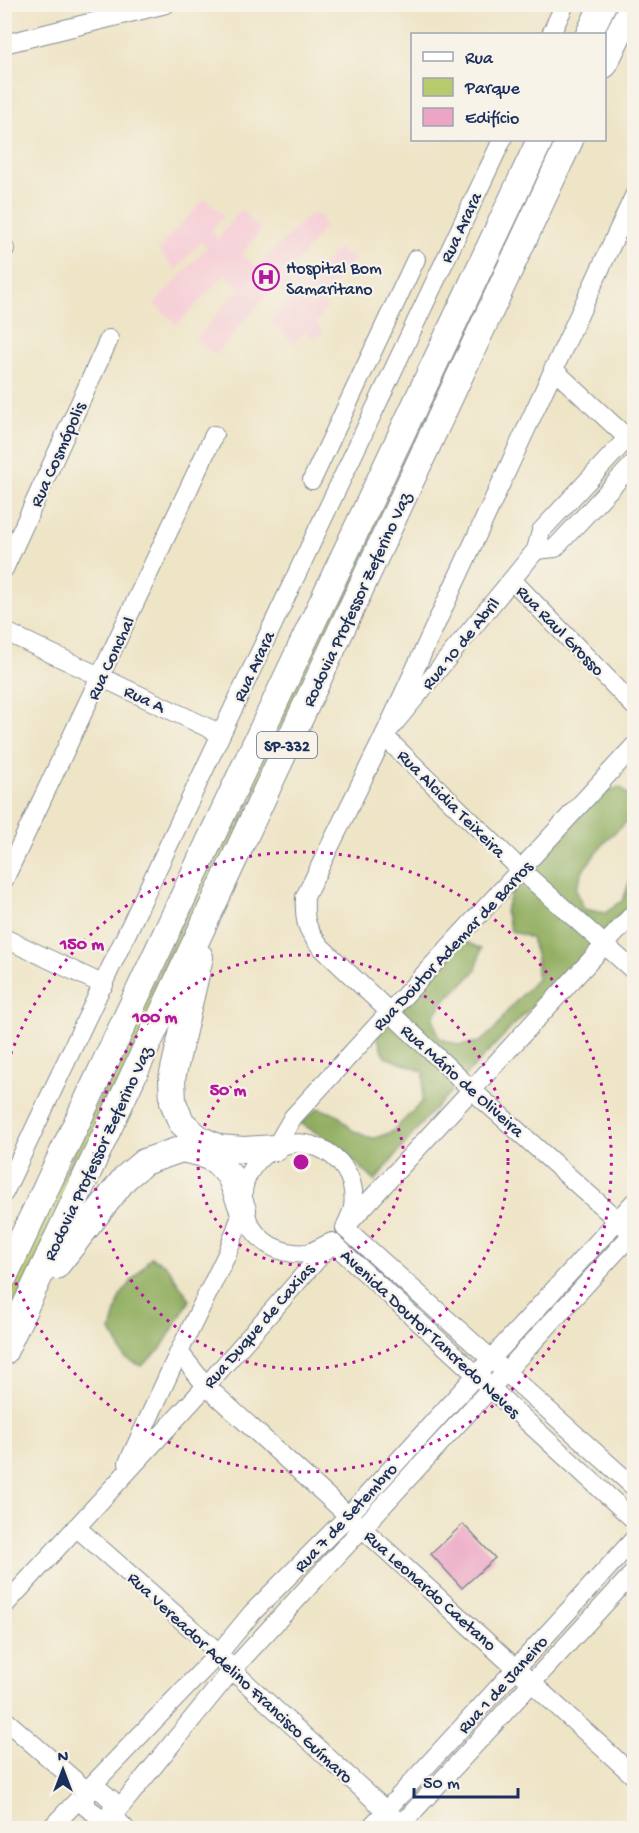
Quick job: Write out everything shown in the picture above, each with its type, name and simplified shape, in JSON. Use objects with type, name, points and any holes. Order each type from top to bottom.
[{"type":"highway","points":[[589,33],[603,4]]},
{"type":"highway","points":[[606,61],[633,4]]},
{"type":"highway","name":"Rodovia Professor Zeferino Vaz","points":[[4,1277],[540,141]]},
{"type":"highway","name":"Rodovia Professor Zeferino Vaz","points":[[4,1352],[570,141]]},
{"type":"highway","points":[[216,895],[172,1078],[173,1102],[181,1122],[198,1138],[219,1148],[244,1150],[275,1148]]},
{"type":"highway","points":[[30,1299],[125,1178],[144,1162],[183,1149],[215,1160],[230,1176],[243,1210]]},
{"type":"street","points":[[4,44],[166,4]]},
{"type":"street","points":[[551,33],[565,4]]},
{"type":"street","name":"Rua Arara","points":[[4,1193],[502,141]]},
{"type":"street","points":[[384,736],[634,196]]},
{"type":"street","points":[[312,480],[416,259]]},
{"type":"street","name":"Rua Cosmópolis","points":[[4,569],[109,339]]},
{"type":"street","points":[[553,369],[632,438]]},
{"type":"street","name":"Rua Conchal","points":[[4,880],[213,435]]},
{"type":"street","name":"Rua 10 de Abril","points":[[384,736],[536,550],[541,531],[632,438]]},
{"type":"street","points":[[536,550],[555,548],[634,463]]},
{"type":"street","name":"Rua Raul Grosso","points":[[512,580],[634,706]]},
{"type":"street","name":"Rua A","points":[[4,631],[221,734]]},
{"type":"street","name":"Rua Alcidia Teixeira","points":[[384,736],[521,870],[634,971]]},
{"type":"street","name":"Rua Mário de Oliveira","points":[[384,736],[305,897],[304,916],[309,933],[389,1013],[472,1090],[634,1233]]},
{"type":"street","name":"Rua Doutor Ademar de Barros","points":[[275,1148],[293,1117],[634,746]]},
{"type":"street","name":"Rua Duque de Caxias","points":[[4,1606],[206,1386],[332,1242],[634,913]]},
{"type":"street","points":[[4,938],[104,985]]},
{"type":"street","name":"Avenida Doutor Tancredo Neves","points":[[275,1148],[290,1143],[307,1143],[325,1150],[342,1164],[352,1183],[353,1208],[345,1228],[634,1487]]},
{"type":"street","points":[[121,1478],[227,1254],[243,1210],[242,1192],[246,1177],[258,1159],[275,1148]]},
{"type":"street","name":"Rua 7 de Setembro","points":[[51,1828],[219,1653],[252,1613],[348,1516],[634,1202]]},
{"type":"street","name":"Avenida Doutor Tancredo Neves","points":[[243,1210],[252,1229],[265,1243],[287,1252],[309,1252],[332,1242],[634,1520]]},
{"type":"street","name":"Rua 7 de Setembro","points":[[113,1824],[232,1670],[634,1233]]},
{"type":"street","name":"Rua Leonardo Caetano","points":[[179,1352],[206,1386],[634,1776]]},
{"type":"street","name":"Rua Vereador Adelino Francisco Guímaro","points":[[76,1527],[219,1653],[232,1670],[401,1827]]},
{"type":"street","name":"Rua 1 de Janeiro","points":[[370,1828],[634,1539]]},
{"type":"street","name":"Rua 1 de Janeiro","points":[[401,1827],[634,1572]]},
{"type":"street","points":[[4,1719],[86,1790],[100,1790],[112,1800],[113,1824]]},
{"type":"shaded area","name":"Hospital Bom Samaritano","points":[[205,198],[224,215],[212,230],[217,239],[241,209],[261,230],[241,255],[258,266],[310,214],[321,216],[325,227],[291,269],[308,280],[339,248],[354,260],[321,298],[328,307],[316,323],[323,331],[315,340],[305,331],[294,344],[270,322],[287,301],[285,296],[273,288],[215,355],[195,340],[240,287],[225,274],[177,325],[154,304],[207,247],[201,242],[176,270],[158,250]]},
{"type":"green space","points":[[549,141],[562,141],[5,1328],[5,1299]]},
{"type":"green space","points":[[620,787],[634,802],[628,821],[609,837],[583,870],[576,889],[584,909],[605,913],[623,900],[634,875],[634,904],[506,1033],[426,1118],[375,1181],[337,1145],[300,1123],[318,1108],[338,1115],[352,1130],[372,1139],[392,1132],[422,1102],[424,1072],[385,1057],[377,1037],[462,940],[481,949],[476,970],[445,999],[433,1018],[439,1038],[459,1045],[480,1042],[497,1027],[508,1010],[537,979],[537,958],[531,938],[511,931],[505,911],[512,892],[600,793]]},
{"type":"green space","points":[[151,1257],[166,1265],[190,1300],[160,1350],[141,1366],[125,1358],[111,1331],[120,1296]]},
{"type":"building","points":[[463,1524],[495,1558],[462,1588],[431,1554]]},
{"type":"place","name":"Hospital Bom Samaritano","points":[[266,277]]}]
